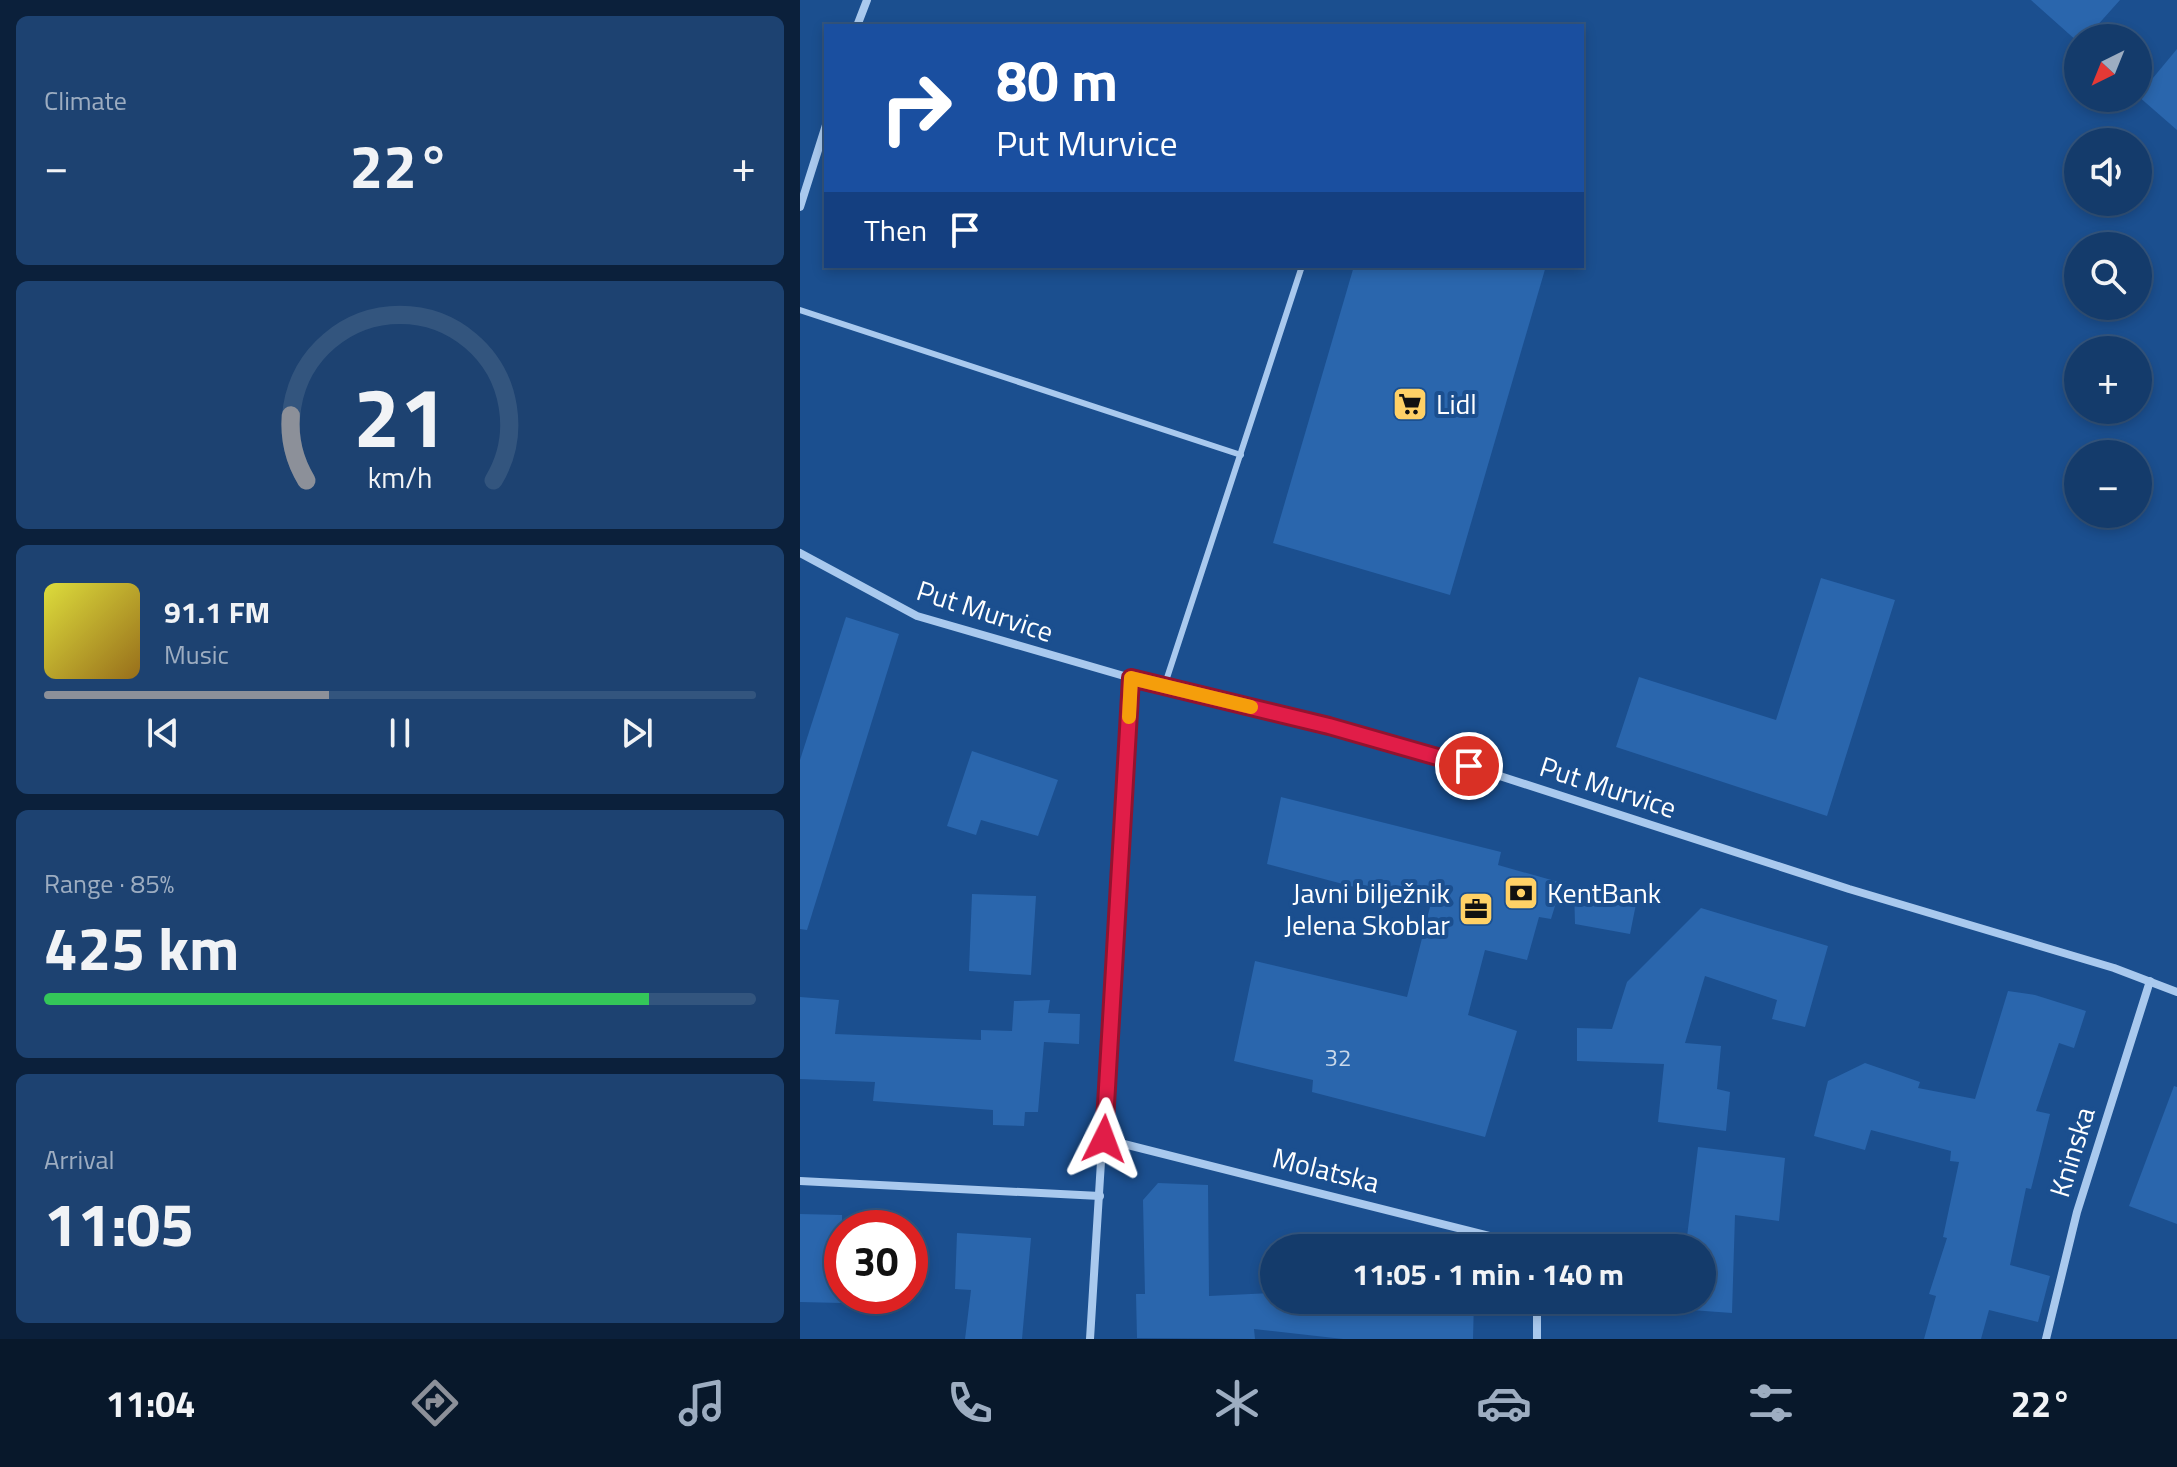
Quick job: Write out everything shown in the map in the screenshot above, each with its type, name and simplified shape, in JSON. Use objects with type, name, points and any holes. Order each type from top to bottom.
[{"type":"street","points":[[858,24],[867,0]]},
{"type":"street","points":[[800,207],[824,131]]},
{"type":"street","name":"Put Murvice","points":[[800,553],[917,616],[1164,687],[1329,726],[1469,766],[2177,992]]},
{"type":"street","points":[[1090,1339],[1131,678]]},
{"type":"street","name":"Kninska","points":[[2046,1339],[2077,1212],[2150,981]]},
{"type":"street","name":"Molatska","points":[[1104,1139],[1485,1234]]},
{"type":"street","points":[[800,1181],[1100,1196]]},
{"type":"street","points":[[1537,1314],[1537,1339]]},
{"type":"lane","points":[[1164,687],[1301,268]]},
{"type":"lane","points":[[800,310],[1241,455]]},
{"type":"building","points":[[2031,0],[2120,0],[2099,24],[2064,24],[2064,29]]},
{"type":"building","points":[[2177,49],[2177,130],[2152,108],[2152,79]]},
{"type":"building","name":"Lidl","points":[[1353,268],[1545,268],[1450,595],[1273,543]]},
{"type":"building","points":[[1821,578],[1895,600],[1827,816],[1616,747],[1639,677],[1776,720]]},
{"type":"building","points":[[846,617],[899,634],[807,930],[800,929],[800,760]]},
{"type":"building","points":[[972,751],[1058,780],[1038,836],[981,820],[976,835],[947,826]]},
{"type":"building","points":[[1281,797],[1501,852],[1498,865],[1562,883],[1551,919],[1539,917],[1527,960],[1485,950],[1468,1015],[1517,1031],[1485,1137],[1312,1092],[1313,1080],[1234,1061],[1255,961],[1407,997],[1430,907],[1267,864]]},
{"type":"building","points":[[1596,886],[1638,894],[1630,934],[1575,924],[1574,887],[1594,892]]},
{"type":"building","points":[[972,894],[1036,896],[1031,975],[969,971]]},
{"type":"building","points":[[1701,908],[1828,946],[1805,1027],[1772,1019],[1777,1000],[1705,976],[1685,1043],[1721,1046],[1717,1089],[1730,1092],[1726,1131],[1658,1122],[1664,1064],[1577,1061],[1577,1028],[1612,1029],[1627,982]]},
{"type":"building","points":[[2008,991],[2035,995],[2086,1011],[2074,1048],[2059,1043],[2036,1111],[2050,1114],[2031,1189],[2026,1188],[2010,1265],[2050,1276],[2038,1322],[1989,1310],[1981,1339],[1924,1339],[1936,1296],[1929,1294],[1947,1238],[1943,1237],[1959,1162],[1950,1161],[1951,1151],[1871,1130],[1865,1150],[1814,1136],[1828,1081],[1865,1063],[1920,1082],[1918,1088],[1975,1099]]},
{"type":"building","points":[[800,997],[839,1000],[835,1034],[981,1040],[981,1030],[1012,1031],[1014,1001],[1050,1000],[1048,1013],[1080,1014],[1079,1044],[1044,1042],[1038,1112],[1025,1112],[1024,1126],[993,1125],[993,1110],[873,1101],[875,1082],[800,1079]]},
{"type":"building","points":[[2174,1086],[2177,1087],[2177,1224],[2129,1206]]},
{"type":"building","points":[[1698,1147],[1785,1158],[1779,1221],[1735,1215],[1732,1313],[1716,1312],[1716,1234],[1687,1234]]},
{"type":"building","points":[[1158,1183],[1208,1185],[1209,1296],[1260,1294],[1260,1314],[1474,1314],[1473,1339],[1343,1339],[1254,1329],[1255,1339],[1137,1338],[1136,1294],[1145,1294],[1143,1200]]},
{"type":"building","points":[[800,1214],[824,1215],[824,1303],[800,1302]]},
{"type":"building","points":[[957,1233],[1031,1238],[1022,1339],[965,1339],[971,1290],[955,1289]]},
{"type":"slow traffic","points":[[1129,717],[1131,678],[1251,707]]},
{"type":"place","name":"Lidl","points":[[1410,404]]},
{"type":"place","name":"KentBank","points":[[1521,893]]},
{"type":"place","name":"Javni bilježnik Jelena Skoblar","points":[[1476,909]]},
{"type":"route","points":[[1104,1139],[1131,678],[1329,726],[1469,766]]}]
